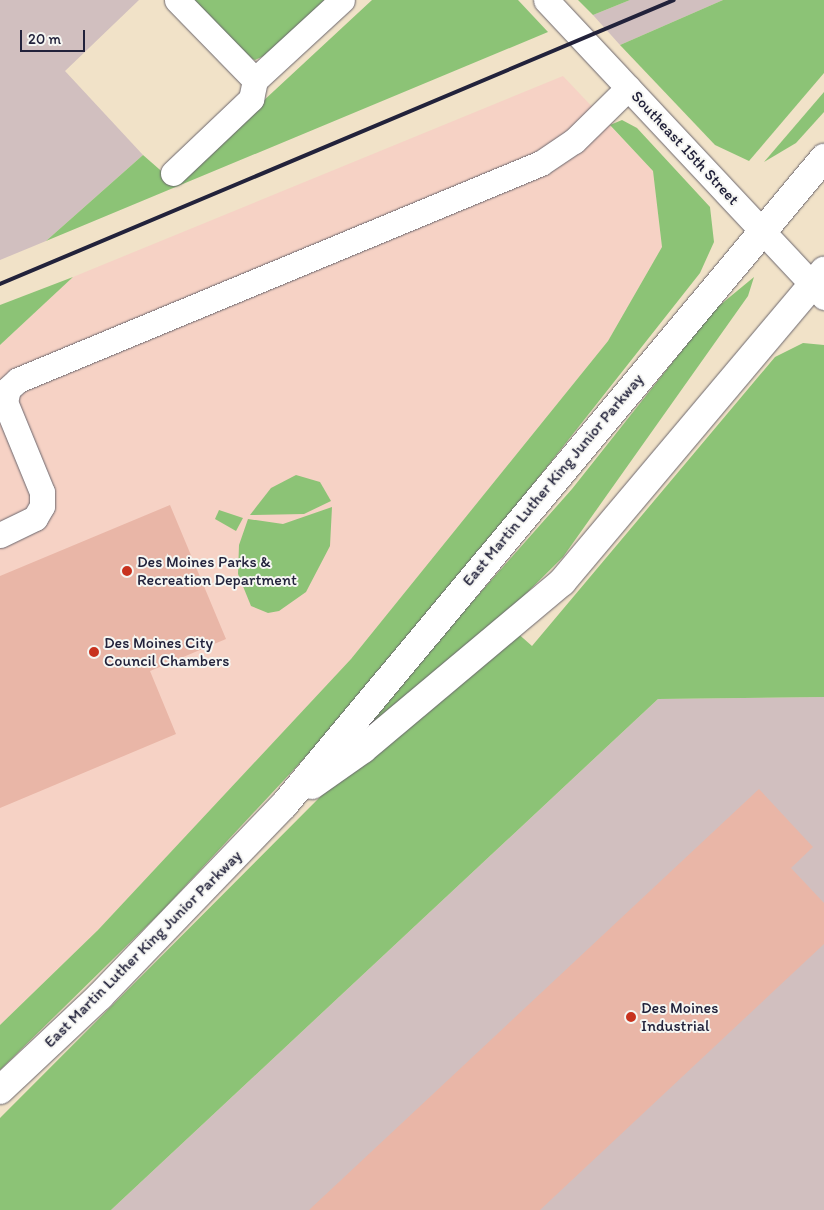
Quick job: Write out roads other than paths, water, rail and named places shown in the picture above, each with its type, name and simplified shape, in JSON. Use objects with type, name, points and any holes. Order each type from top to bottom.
[{"type":"main road","name":"East Martin Luther King Junior Parkway","points":[[0,1090],[100,996],[284,805],[761,229],[824,158]]},
{"type":"main road","name":"East Martin Luther King Junior Parkway","points":[[284,805],[363,749],[562,582],[820,284]]},
{"type":"street","points":[[177,0],[255,80]]},
{"type":"street","points":[[173,173],[251,99],[255,80],[342,0]]},
{"type":"street","name":"Southeast 15th Street","points":[[546,0],[761,229],[820,284]]},
{"type":"street","points":[[0,535],[35,518],[42,506],[42,492],[5,402],[4,386],[541,163],[574,141],[628,88]]},
{"type":"railway","points":[[0,284],[674,0]]},
{"type":"place","name":"Des Moines Parks & Recreation Department","points":[[127,571]]},
{"type":"place","name":"Des Moines City Council Chambers","points":[[94,652]]},
{"type":"place","name":"Des Moines Industrial","points":[[631,1017]]}]
